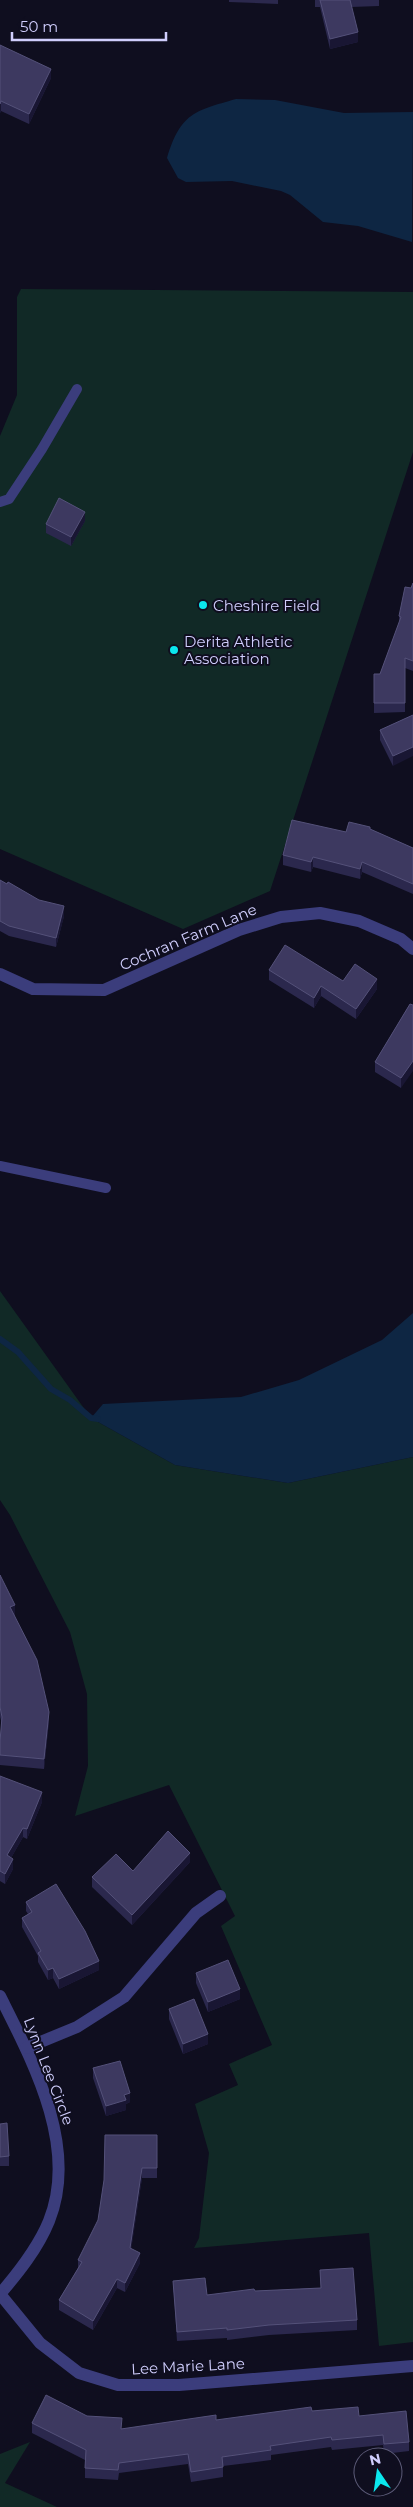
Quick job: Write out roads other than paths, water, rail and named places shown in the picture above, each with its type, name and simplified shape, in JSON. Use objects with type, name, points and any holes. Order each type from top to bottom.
[{"type":"street","name":"Cochran Farm Lane","points":[[0,974],[33,989],[104,990],[239,930],[281,917],[320,913],[360,921],[401,939],[413,950]]},
{"type":"street","points":[[26,2048],[77,2027],[124,1998],[196,1913],[220,1896]]},
{"type":"street","name":"Lynn Lee Circle","points":[[0,1996],[26,2048],[54,2124],[59,2151],[57,2186],[50,2220],[30,2256],[0,2294]]},
{"type":"street","name":"Lee Marie Lane","points":[[0,2294],[40,2343],[71,2367],[79,2373],[118,2385],[179,2385],[413,2366]]},
{"type":"lane","points":[[0,502],[9,499],[42,449],[77,389]]},
{"type":"lane","points":[[0,1166],[106,1188]]},
{"type":"water","points":[[236,99],[275,100],[344,113],[413,112],[412,242],[358,226],[323,222],[290,195],[281,191],[232,181],[186,182],[178,178],[167,158],[178,131],[191,116],[199,111]]},
{"type":"water","points":[[413,1313],[413,1457],[288,1483],[175,1465],[91,1418],[103,1404],[241,1397],[299,1380],[382,1340]]},
{"type":"waterway","points":[[0,1339],[18,1352],[51,1389],[70,1400],[91,1418],[98,1419]]},
{"type":"place","name":"Cheshire Field","points":[[203,605]]},
{"type":"place","name":"Derita Athletic Association","points":[[174,650]]}]
